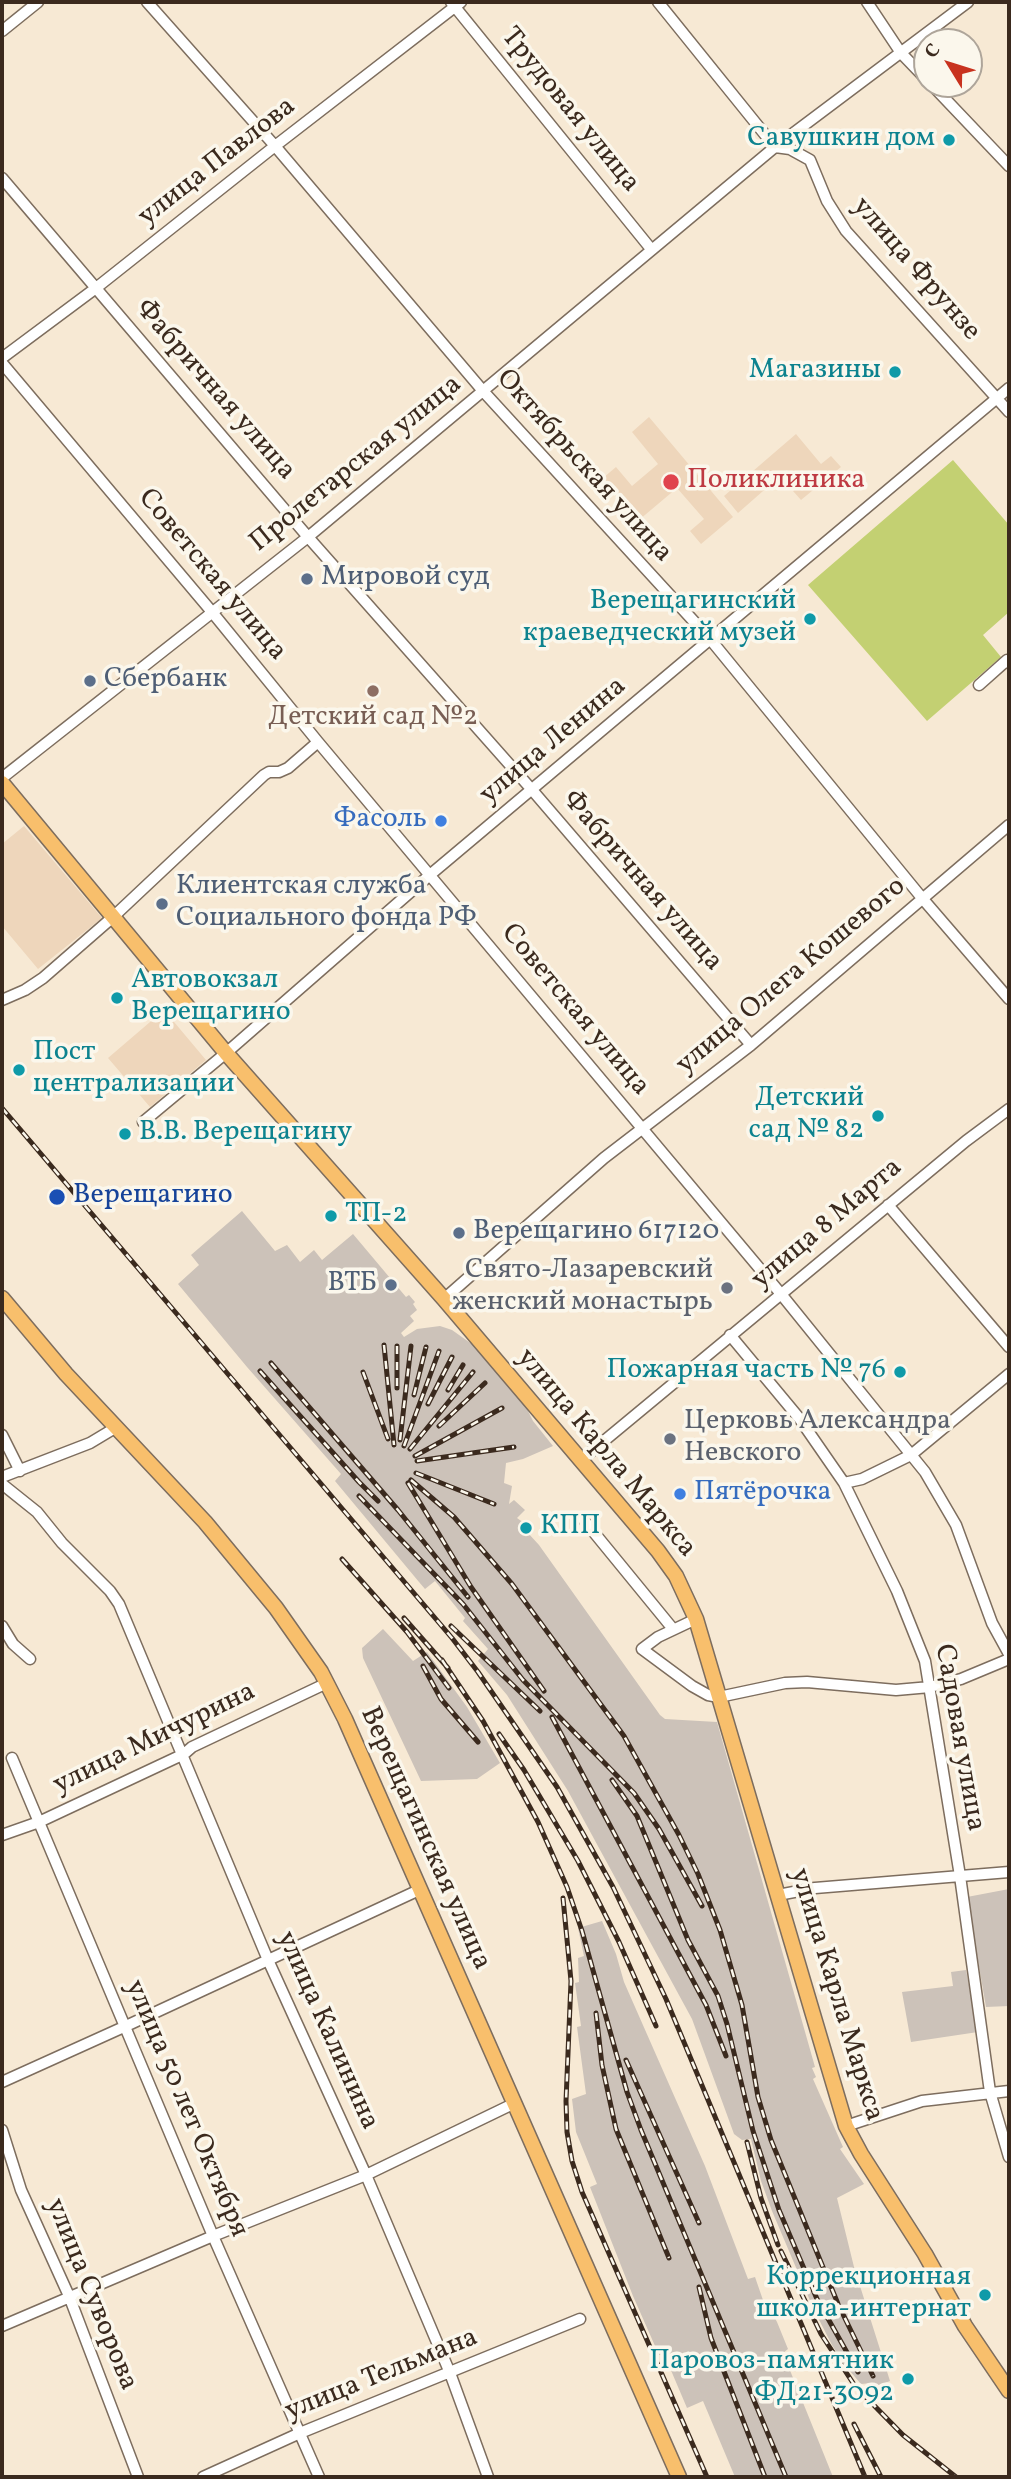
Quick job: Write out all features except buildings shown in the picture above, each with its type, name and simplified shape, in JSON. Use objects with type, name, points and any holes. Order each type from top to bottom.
[{"type":"main road","name":"улица Карла Маркса","points":[[2,783],[226,1053],[444,1299],[667,1563],[684,1591],[696,1619],[846,2126],[925,2254],[965,2326],[1009,2391]]},
{"type":"main road","name":"Верещагинская улица","points":[[2,1298],[66,1374],[180,1494],[244,1569],[295,1632],[327,1683],[345,1718],[679,2477]]},
{"type":"street","points":[[2,31],[38,2]]},
{"type":"street","name":"Октябрьская улица","points":[[147,2],[275,146],[483,391],[710,639],[922,898],[1009,999]]},
{"type":"street","points":[[657,2],[775,147]]},
{"type":"street","points":[[867,2],[901,53],[913,65]]},
{"type":"street","name":"Пролетарская улица","points":[[2,778],[309,537],[775,147],[968,2]]},
{"type":"street","name":"улица Павлова","points":[[2,361],[456,3]]},
{"type":"street","name":"Трудовая улица","points":[[456,3],[651,249]]},
{"type":"street","points":[[944,98],[1009,166]]},
{"type":"street","name":"улица Фрунзе","points":[[775,147],[790,149],[810,160],[827,201],[846,231],[1009,412]]},
{"type":"street","name":"Фабричная улица","points":[[2,178],[309,537],[533,791],[751,1045]]},
{"type":"street","name":"Советская улица","points":[[2,361],[781,1294],[925,1472],[956,1525],[992,1623],[1009,1656]]},
{"type":"street","name":"улица Ленина","points":[[143,1122],[431,874],[533,791],[1009,388]]},
{"type":"street","points":[[979,685],[1007,660],[1009,663]]},
{"type":"street","points":[[2,1000],[43,978],[113,917],[264,775],[288,768],[318,742]]},
{"type":"street","name":"улица Олега Кошевого","points":[[444,1299],[596,1165],[751,1045],[1009,825]]},
{"type":"street","name":"улица 8 Марта","points":[[581,1460],[966,1141],[1009,1109]]},
{"type":"street","points":[[888,1205],[1009,1347]]},
{"type":"street","name":"Садовая улица","points":[[730,1335],[794,1412],[844,1483],[914,1628],[925,1661],[930,1688],[990,2092],[1009,2157]]},
{"type":"street","points":[[844,1483],[862,1479],[911,1455],[1009,1374]]},
{"type":"street","points":[[2,1477],[90,1443],[115,1427]]},
{"type":"street","points":[[2,1435],[20,1471]]},
{"type":"street","name":"улица Калинина","points":[[2,1484],[37,1512],[119,1604],[268,1960],[366,2175],[450,2373],[488,2477]]},
{"type":"street","points":[[583,1518],[673,1629]]},
{"type":"street","points":[[696,1619],[658,1637],[642,1649],[699,1691],[719,1697],[785,1683],[807,1682],[896,1690],[930,1688],[961,1679],[1009,1656]]},
{"type":"street","points":[[2,1626],[13,1644],[30,1659]]},
{"type":"street","name":"улица Мичурина","points":[[2,1835],[39,1822],[327,1683]]},
{"type":"street","name":"улица 50 лет Октября","points":[[12,1758],[213,2236],[319,2477]]},
{"type":"street","points":[[778,1895],[815,1888],[1009,1872]]},
{"type":"street","points":[[2,2082],[419,1890]]},
{"type":"street","points":[[846,2126],[922,2101],[1009,2091]]},
{"type":"street","points":[[2,2326],[213,2236],[366,2175],[515,2103]]},
{"type":"street","name":"улица Суворова","points":[[2,2130],[22,2190],[69,2296],[138,2477]]},
{"type":"street","name":"улица Тельмана","points":[[203,2477],[300,2433],[580,2319]]},
{"type":"shaded area","name":"Поликлиника","points":[[649,417],[733,517],[701,544],[690,531],[704,519],[677,488],[639,520],[603,478],[616,467],[632,486],[658,464],[632,432]]},
{"type":"shaded area","points":[[796,434],[821,464],[831,456],[841,467],[801,500],[793,491],[800,485],[787,470],[738,513],[724,496]]},
{"type":"shaded area","points":[[24,826],[102,918],[38,969],[2,926],[2,844]]},
{"type":"shaded area","points":[[164,1010],[206,1060],[150,1107],[108,1058]]},
{"type":"shaded area","points":[[242,1211],[275,1251],[287,1245],[300,1262],[314,1250],[322,1260],[353,1234],[406,1297],[409,1295],[415,1302],[413,1304],[417,1310],[410,1316],[414,1321],[401,1333],[404,1337],[417,1329],[440,1326],[452,1330],[476,1347],[523,1401],[533,1421],[553,1446],[506,1463],[504,1483],[512,1486],[509,1504],[514,1500],[525,1510],[517,1518],[531,1528],[528,1533],[660,1715],[665,1719],[717,1722],[815,2067],[812,2068],[816,2077],[813,2079],[843,2147],[840,2149],[864,2184],[837,2198],[854,2267],[890,2381],[877,2386],[872,2383],[861,2384],[832,2345],[814,2310],[772,2211],[761,2181],[751,2139],[742,2140],[734,2134],[692,2019],[568,1791],[507,1695],[478,1661],[488,1649],[463,1621],[465,1618],[435,1581],[425,1589],[419,1582],[335,1481],[341,1474],[178,1284],[199,1265],[191,1255]]},
{"type":"shaded area","points":[[383,1629],[413,1661],[427,1652],[467,1707],[500,1763],[477,1779],[421,1781],[363,1658],[362,1648]]},
{"type":"shaded area","points":[[1009,1889],[1009,2006],[986,2007],[967,1897]]},
{"type":"shaded area","points":[[602,1921],[624,1982],[705,2166],[748,2279],[755,2277],[764,2303],[767,2303],[777,2322],[788,2349],[783,2353],[833,2477],[735,2477],[703,2401],[687,2408],[670,2368],[666,2365],[668,2364],[664,2354],[659,2355],[633,2296],[590,2187],[597,2184],[576,2132],[572,2099],[586,2094],[577,2027],[581,2026],[575,1983],[579,1982],[578,1958],[584,1956],[578,1928]]},
{"type":"shaded area","points":[[966,1970],[978,2032],[911,2042],[902,1992],[953,1986],[951,1972]]},
{"type":"green space","points":[[953,460],[1009,525],[1009,612],[983,635],[1001,657],[927,721],[808,585]]},
{"type":"railway","points":[[2,1108],[452,1638],[557,1787],[613,1887],[666,1999],[865,2477]]},
{"type":"railway","points":[[384,1345],[394,1445]]},
{"type":"railway","points":[[397,1346],[397,1388]]},
{"type":"railway","points":[[400,1440],[411,1346]]},
{"type":"railway","points":[[414,1395],[426,1347]]},
{"type":"railway","points":[[404,1446],[439,1351]]},
{"type":"railway","points":[[428,1404],[452,1357]]},
{"type":"railway","points":[[271,1363],[398,1510],[468,1597]]},
{"type":"railway","points":[[448,1390],[463,1365]]},
{"type":"railway","points":[[260,1371],[378,1501]]},
{"type":"railway","points":[[363,1372],[388,1439]]},
{"type":"railway","points":[[410,1449],[473,1372]]},
{"type":"railway","points":[[439,1426],[485,1383]]},
{"type":"railway","points":[[415,1456],[502,1408]]},
{"type":"railway","points":[[417,1461],[514,1447]]},
{"type":"railway","points":[[416,1473],[494,1504]]},
{"type":"railway","points":[[411,1480],[454,1517],[512,1584],[624,1736],[679,1835],[720,1930],[742,2005],[758,2097],[771,2140],[838,2304],[873,2376]]},
{"type":"railway","points":[[408,1483],[471,1587],[544,1691]]},
{"type":"railway","points":[[359,1496],[463,1604],[523,1680],[634,1793],[659,1829],[702,1906]]},
{"type":"railway","points":[[342,1559],[407,1632],[449,1688]]},
{"type":"railway","points":[[404,1618],[448,1668]]},
{"type":"railway","points":[[451,1626],[540,1711]]},
{"type":"railway","points":[[442,1660],[483,1721],[538,1822],[567,1887],[627,2092],[641,2130],[786,2477]]},
{"type":"railway","points":[[423,1666],[441,1699],[478,1742]]},
{"type":"railway","points":[[552,1717],[706,2005],[726,2056]]},
{"type":"railway","points":[[499,1734],[524,1770],[578,1861],[619,1942],[656,2026]]},
{"type":"railway","points":[[612,1780],[637,1816],[688,1940],[718,1996],[753,2131],[779,2210],[817,2299],[858,2372]]},
{"type":"railway","points":[[563,1898],[571,1981],[566,2101],[572,2161],[582,2192],[707,2477]]},
{"type":"railway","points":[[596,2013],[602,2065],[616,2129],[669,2258]]},
{"type":"railway","points":[[626,2060],[699,2223]]},
{"type":"railway","points":[[747,2142],[761,2198],[778,2245]]},
{"type":"railway","points":[[781,2251],[821,2334],[855,2386],[903,2435],[956,2477]]},
{"type":"railway","points":[[699,2287],[711,2338],[765,2477]]},
{"type":"railway","points":[[854,2424],[881,2477]]},
{"type":"place","name":"Савушкин дом","points":[[949,140]]},
{"type":"place","name":"Магазины","points":[[895,372]]},
{"type":"place","name":"Поликлиника","points":[[671,482]]},
{"type":"place","name":"Мировой суд","points":[[307,579]]},
{"type":"place","name":"Верещагинский краеведческий музей","points":[[810,619]]},
{"type":"place","name":"Сбербанк","points":[[90,681]]},
{"type":"place","name":"Детский сад №2","points":[[373,691]]},
{"type":"place","name":"Фасоль","points":[[441,821]]},
{"type":"place","name":"Клиентская служба Социального фонда РФ","points":[[162,904]]},
{"type":"place","name":"Автовокзал Верещагино","points":[[117,998]]},
{"type":"place","name":"Пост централизации","points":[[19,1070]]},
{"type":"place","name":"Детский сад № 82","points":[[878,1116]]},
{"type":"place","name":"В.В. Верещагину","points":[[125,1134]]},
{"type":"place","name":"Верещагино","points":[[57,1197]]},
{"type":"place","name":"ТП-2","points":[[331,1216]]},
{"type":"place","name":"Верещагино 617120","points":[[459,1233]]},
{"type":"place","name":"ВТБ","points":[[391,1285]]},
{"type":"place","name":"Свято-Лазаревский женский монастырь","points":[[727,1288]]},
{"type":"place","name":"Пожарная часть № 76","points":[[900,1372]]},
{"type":"place","name":"Церковь Александра Невского","points":[[670,1439]]},
{"type":"place","name":"Пятёрочка","points":[[680,1494]]},
{"type":"place","name":"КПП","points":[[526,1528]]},
{"type":"place","name":"Коррекционная школа-интернат","points":[[985,2295]]},
{"type":"place","name":"Паровоз-памятник ФД21-3092","points":[[908,2379]]}]
